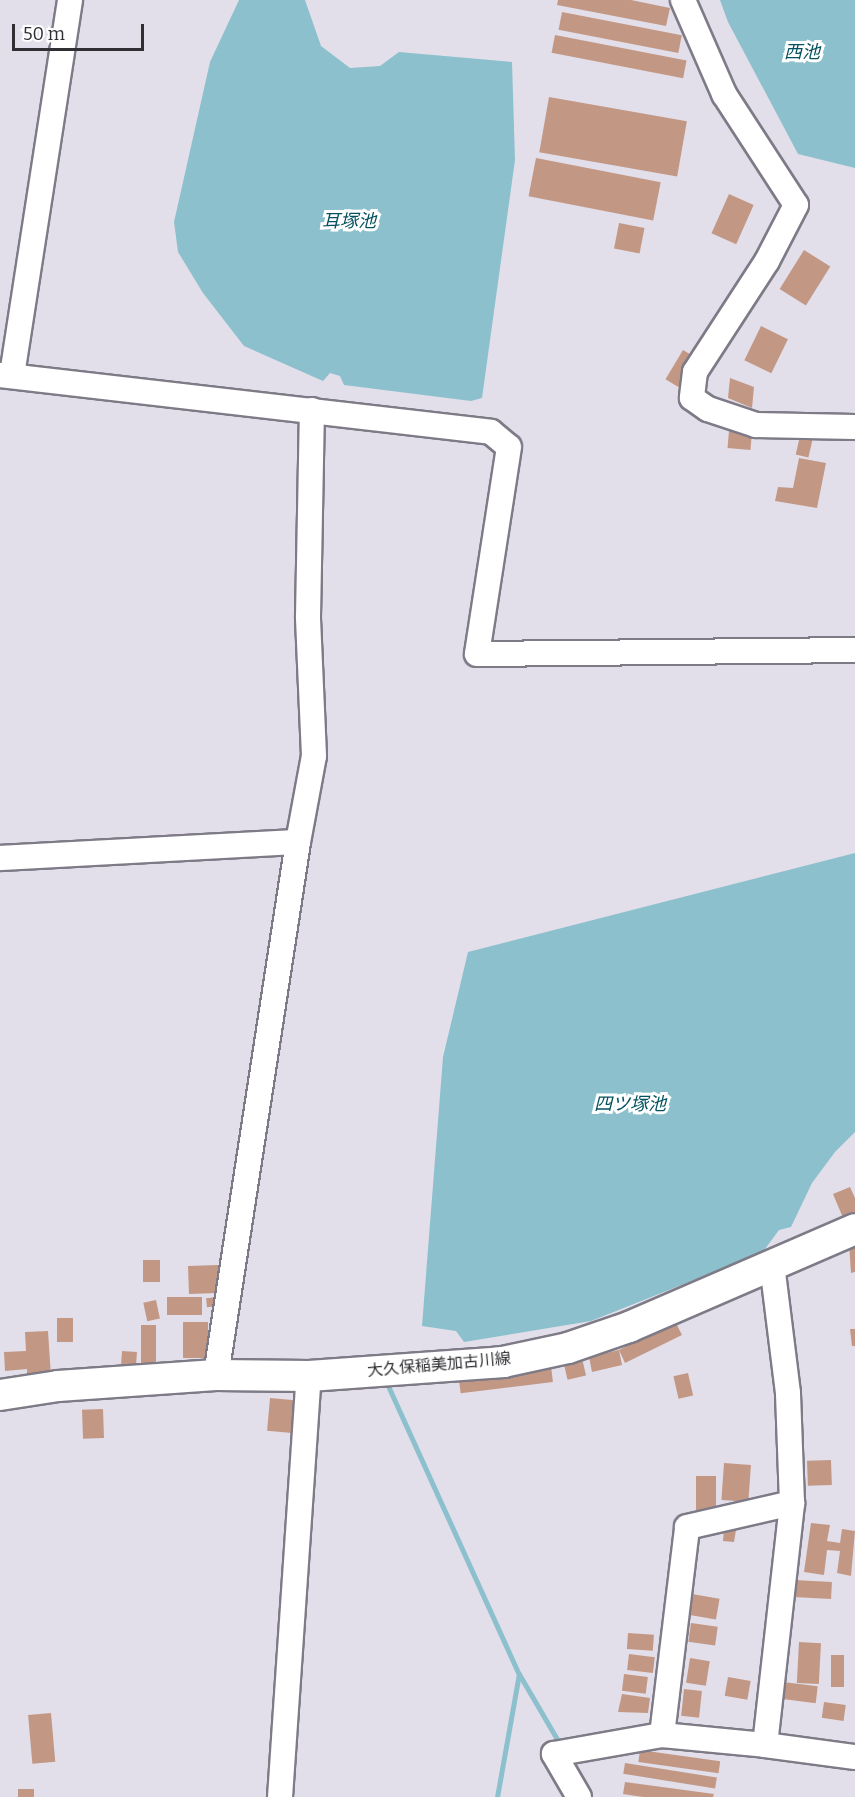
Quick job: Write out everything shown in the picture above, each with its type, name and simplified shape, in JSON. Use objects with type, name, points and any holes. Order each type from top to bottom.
[{"type":"main road","name":"大久保稲美加古川線","points":[[0,1395],[58,1386],[216,1375],[309,1376],[503,1362],[568,1348],[629,1327],[855,1228]]},
{"type":"street","points":[[70,0],[6,375],[491,432],[509,447],[477,654],[855,650]]},
{"type":"street","points":[[683,0],[724,94],[796,205],[767,261],[695,372],[692,398],[708,409],[756,425],[855,427]]},
{"type":"street","points":[[216,1375],[298,842],[314,756],[308,616],[312,410]]},
{"type":"street","points":[[0,858],[298,842]]},
{"type":"street","points":[[765,1745],[792,1503],[788,1393],[772,1264]]},
{"type":"street","points":[[280,1797],[309,1376]]},
{"type":"street","points":[[662,1735],[687,1527],[792,1503]]},
{"type":"street","points":[[579,1797],[554,1754],[662,1735],[855,1757]]},
{"type":"water","name":"耳塚池","points":[[239,0],[305,0],[321,46],[350,68],[380,66],[399,52],[512,62],[515,160],[482,398],[471,401],[344,385],[340,376],[330,373],[323,381],[244,346],[203,293],[178,252],[174,222],[210,62]]},
{"type":"water","name":"西池","points":[[720,0],[855,0],[855,168],[798,154],[728,22]]},
{"type":"water","name":"四ツ塚池","points":[[855,853],[855,1132],[835,1152],[812,1183],[791,1227],[779,1230],[762,1253],[591,1321],[464,1342],[456,1331],[422,1326],[443,1057],[468,952]]},
{"type":"building","points":[[558,0],[631,0],[670,8],[666,26],[557,5]]},
{"type":"building","points":[[562,12],[682,35],[678,53],[559,30]]},
{"type":"building","points":[[555,35],[687,61],[683,78],[552,53]]},
{"type":"building","points":[[549,97],[687,121],[677,176],[539,152]]},
{"type":"building","points":[[536,158],[661,182],[653,221],[529,196]]},
{"type":"building","points":[[729,194],[754,205],[736,244],[712,233]]},
{"type":"building","points":[[619,223],[645,228],[640,253],[614,249]]},
{"type":"building","points":[[804,250],[830,266],[806,305],[780,289]]},
{"type":"building","points":[[761,326],[788,339],[771,373],[744,360]]},
{"type":"building","points":[[683,350],[698,359],[680,388],[665,379]]},
{"type":"building","points":[[730,378],[754,387],[752,408],[728,398]]},
{"type":"building","points":[[729,431],[752,433],[750,450],[728,448]]},
{"type":"building","points":[[800,436],[813,439],[808,457],[796,455]]},
{"type":"building","points":[[799,458],[826,463],[817,508],[775,501],[778,487],[793,488]]},
{"type":"building","points":[[850,1187],[855,1198],[855,1221],[846,1225],[833,1194]]},
{"type":"building","points":[[855,1242],[855,1272],[851,1273],[849,1243]]},
{"type":"building","points":[[143,1260],[160,1260],[160,1282],[143,1282]]},
{"type":"building","points":[[218,1265],[219,1293],[189,1294],[188,1266]]},
{"type":"building","points":[[167,1297],[202,1297],[202,1315],[167,1315]]},
{"type":"building","points":[[218,1297],[219,1306],[207,1307],[206,1298]]},
{"type":"building","points":[[156,1300],[160,1319],[147,1321],[143,1303]]},
{"type":"building","points":[[57,1318],[73,1318],[73,1342],[57,1342]]},
{"type":"building","points":[[675,1321],[682,1335],[625,1363],[619,1350]]},
{"type":"building","points":[[183,1322],[208,1322],[208,1358],[183,1358]]},
{"type":"building","points":[[141,1325],[156,1325],[156,1369],[141,1369]]},
{"type":"building","points":[[850,1329],[855,1329],[855,1346],[852,1346]]},
{"type":"building","points":[[48,1331],[51,1376],[27,1378],[27,1369],[5,1371],[4,1352],[26,1351],[25,1332]]},
{"type":"building","points":[[619,1350],[622,1365],[592,1372],[589,1357]]},
{"type":"building","points":[[122,1351],[137,1352],[136,1369],[121,1368]]},
{"type":"building","points":[[582,1358],[586,1376],[568,1380],[563,1362]]},
{"type":"building","points":[[551,1366],[553,1382],[461,1393],[459,1377]]},
{"type":"building","points":[[688,1373],[693,1395],[679,1399],[673,1376]]},
{"type":"building","points":[[270,1398],[295,1400],[292,1433],[267,1431]]},
{"type":"building","points":[[103,1409],[104,1438],[83,1439],[82,1410]]},
{"type":"building","points":[[831,1460],[832,1485],[808,1486],[807,1461]]},
{"type":"building","points":[[724,1463],[751,1465],[748,1502],[721,1500]]},
{"type":"building","points":[[696,1476],[716,1476],[716,1511],[696,1511]]},
{"type":"building","points":[[811,1523],[830,1525],[827,1541],[840,1543],[842,1529],[855,1531],[851,1576],[837,1573],[840,1551],[827,1550],[824,1575],[804,1572]]},
{"type":"building","points":[[724,1528],[736,1530],[734,1542],[723,1541]]},
{"type":"building","points":[[794,1580],[832,1582],[831,1599],[793,1597]]},
{"type":"building","points":[[692,1594],[720,1599],[716,1620],[688,1615]]},
{"type":"building","points":[[691,1623],[718,1627],[715,1646],[688,1642]]},
{"type":"building","points":[[628,1633],[654,1635],[653,1651],[627,1649]]},
{"type":"building","points":[[799,1642],[821,1643],[819,1684],[797,1683]]},
{"type":"building","points":[[629,1654],[655,1657],[653,1673],[627,1670]]},
{"type":"building","points":[[831,1655],[844,1655],[844,1687],[831,1687]]},
{"type":"building","points":[[690,1658],[710,1661],[706,1686],[686,1683]]},
{"type":"building","points":[[624,1674],[648,1677],[646,1694],[622,1691]]},
{"type":"building","points":[[728,1677],[751,1681],[747,1700],[725,1696]]},
{"type":"building","points":[[783,1682],[818,1686],[816,1703],[781,1699]]},
{"type":"building","points":[[684,1689],[702,1691],[699,1718],[681,1716]]},
{"type":"building","points":[[622,1694],[650,1698],[648,1713],[618,1712]]},
{"type":"building","points":[[824,1702],[846,1705],[844,1721],[822,1718]]},
{"type":"building","points":[[51,1713],[55,1762],[32,1764],[28,1715]]},
{"type":"building","points":[[640,1750],[720,1761],[719,1773],[638,1762]]},
{"type":"building","points":[[625,1763],[717,1778],[715,1788],[623,1774]]},
{"type":"building","points":[[625,1782],[714,1794],[713,1797],[643,1797],[623,1794]]},
{"type":"building","points":[[18,1789],[34,1789],[34,1797],[18,1797]]},
{"type":"waterway","points":[[389,1388],[519,1674],[561,1746]]},
{"type":"waterway","points":[[497,1797],[519,1674]]}]
